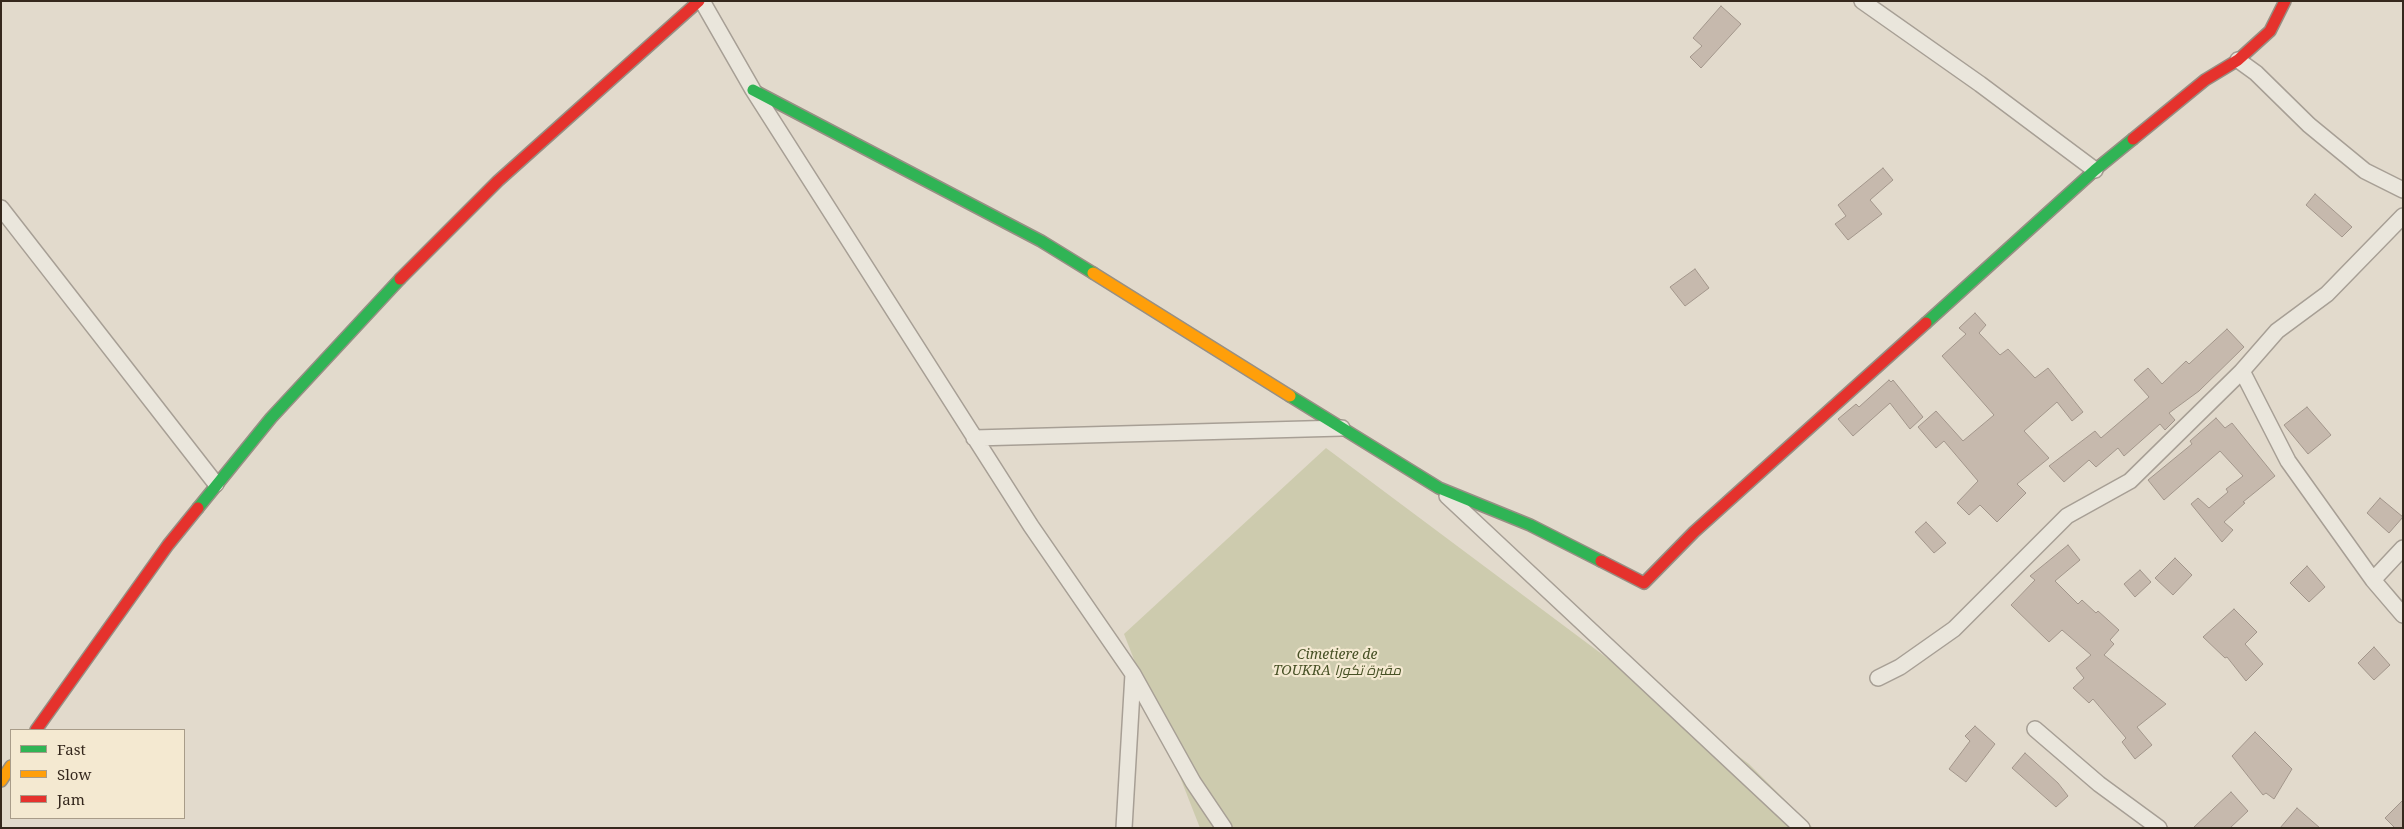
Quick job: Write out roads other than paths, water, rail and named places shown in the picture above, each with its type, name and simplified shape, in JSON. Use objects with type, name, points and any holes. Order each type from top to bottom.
[{"type":"main road","points":[[37,729],[163,552],[271,418],[386,293],[498,181],[701,1]]},
{"type":"main road","points":[[753,90],[1041,241],[1439,488],[1530,525],[1644,583],[1694,532],[2095,170],[2205,80],[2238,60],[2270,31],[2285,1]]},
{"type":"main road","points":[[1,781],[10,768]]},
{"type":"street","points":[[701,1],[753,90],[974,438],[1031,526],[1133,674],[1193,782],[1224,828]]},
{"type":"street","points":[[1862,1],[1980,84],[2095,170]]},
{"type":"street","points":[[2238,60],[2256,73],[2309,125],[2366,171],[2403,190]]},
{"type":"street","points":[[1,208],[216,484]]},
{"type":"street","points":[[1878,678],[1900,667],[1954,629],[2067,516],[2130,481],[2242,371],[2277,331],[2327,294],[2403,216]]},
{"type":"street","points":[[2242,371],[2288,461],[2373,580],[2403,615]]},
{"type":"street","points":[[974,438],[1342,428]]},
{"type":"street","points":[[1439,488],[1802,828]]},
{"type":"street","points":[[2373,580],[2403,548]]},
{"type":"street","points":[[1124,828],[1133,674]]},
{"type":"street","points":[[2035,729],[2099,784],[2159,828]]},
{"type":"park label","name":"Cimetiere de TOUKRA مقبرة تكورا","points":[[1337,664]]}]
